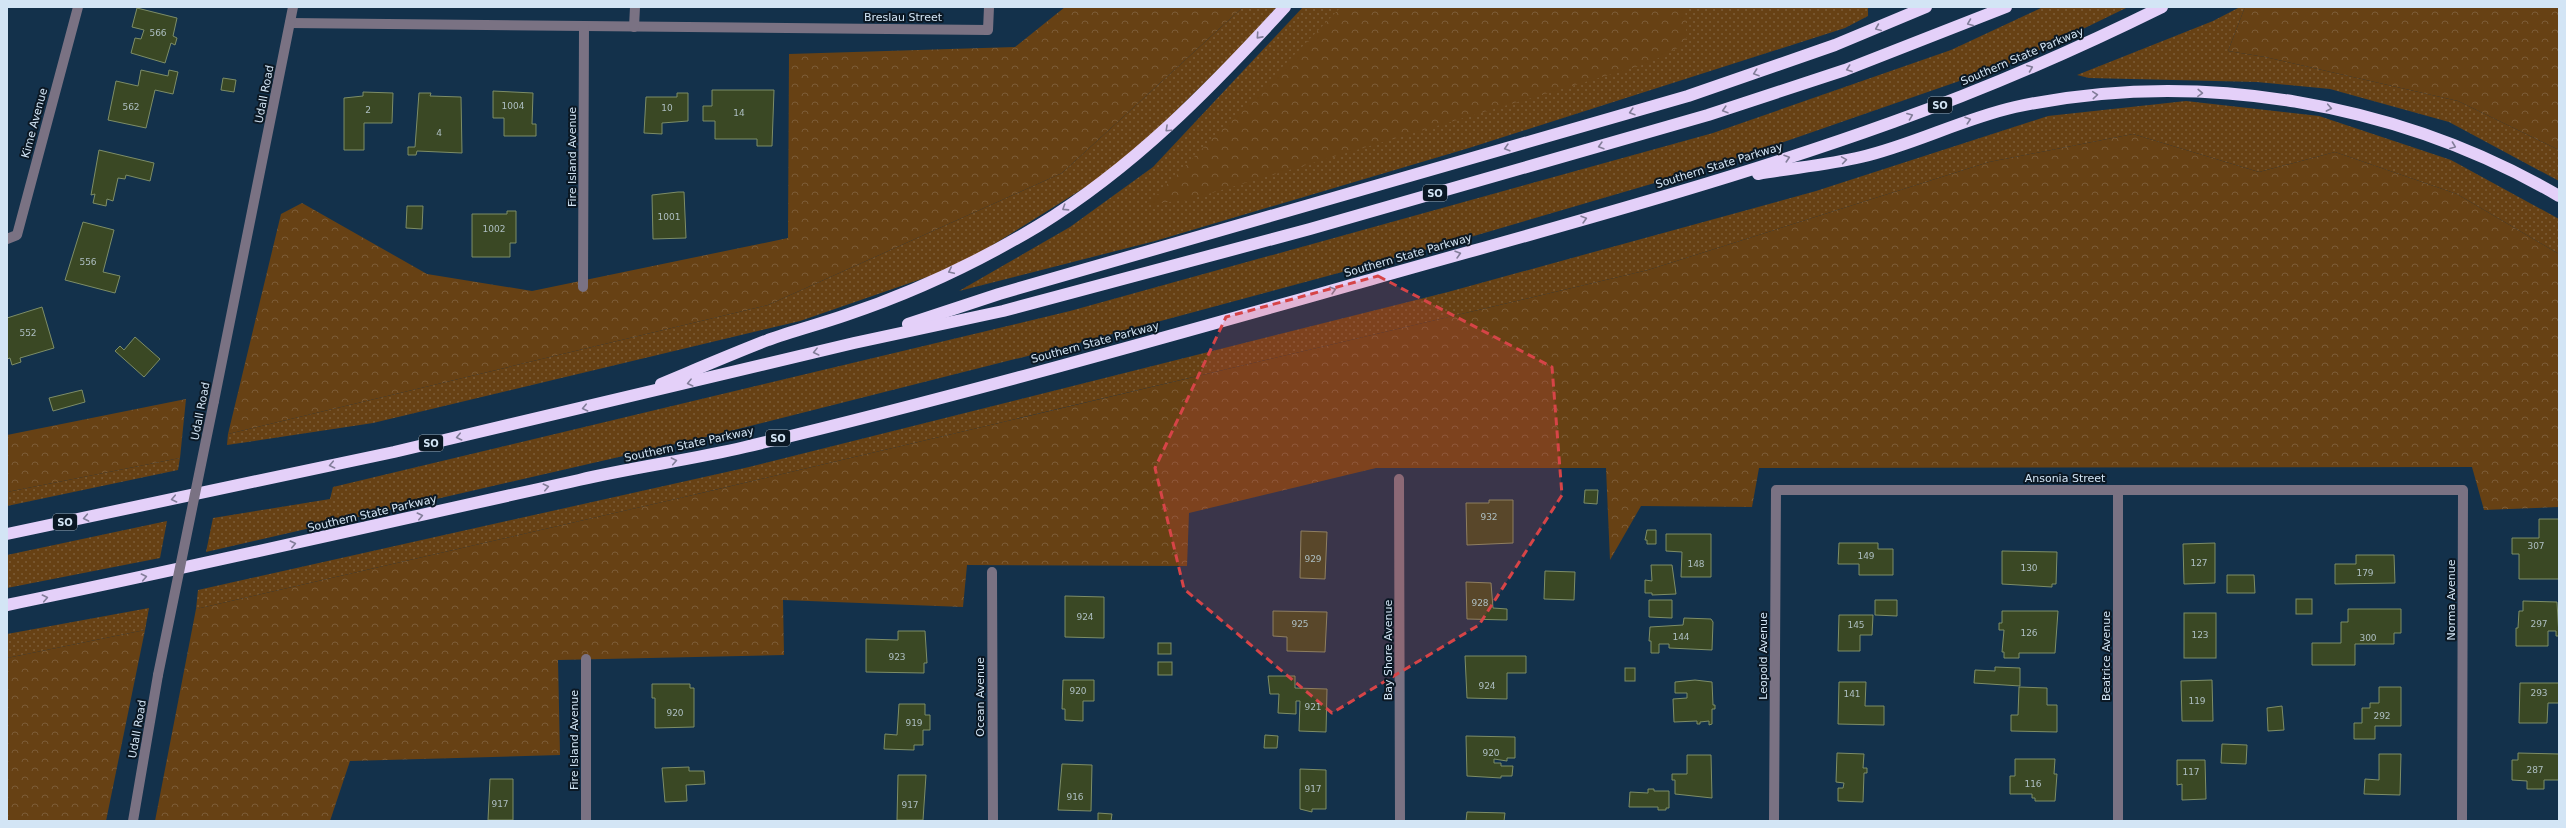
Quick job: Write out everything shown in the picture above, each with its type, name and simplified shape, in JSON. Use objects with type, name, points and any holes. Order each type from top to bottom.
[{"type":"highway","points":[[623,399],[769,340],[848,315],[917,287],[975,260],[1039,225],[1093,189],[1158,138],[1202,97],[1285,7]]},
{"type":"highway","name":"SO","points":[[854,343],[999,294],[1688,96],[1828,47],[1926,7]]},
{"type":"highway","name":"SO","points":[[7,534],[386,454],[854,343],[1010,309],[1310,229],[1675,125],[1845,70],[2006,7]]},
{"type":"highway","name":"Southern State Parkway","points":[[7,605],[255,553],[588,478],[749,446],[988,384],[1296,300],[1709,182],[1822,147],[1933,107],[2045,62],[2162,7]]},
{"type":"highway","points":[[1709,182],[1861,157],[1966,120],[2033,104],[2096,95],[2184,92],[2267,98],[2352,113],[2410,130],[2471,153],[2559,196]]},
{"type":"street","name":"Kime Avenue","points":[[7,238],[17,235],[78,7]]},
{"type":"street","name":"Udall Road","points":[[133,821],[158,675],[293,7]]},
{"type":"street","points":[[634,7],[634,27]]},
{"type":"street","name":"Breslau Street","points":[[290,23],[988,30],[989,7]]},
{"type":"street","name":"Fire Island Avenue","points":[[583,287],[584,27]]},
{"type":"street","name":"Bay Shore Avenue","points":[[1399,479],[1400,821]]},
{"type":"street","name":"Ansonia Street","points":[[1776,490],[2353,491]]},
{"type":"street","name":"Leopold Avenue","points":[[1774,821],[1776,490]]},
{"type":"street","name":"Beatrice Avenue","points":[[2118,490],[2118,821]]},
{"type":"street","name":"Norma Avenue","points":[[2353,491],[2463,490],[2462,821]]},
{"type":"street","name":"Ocean Avenue","points":[[992,572],[993,821]]},
{"type":"street","name":"Fire Island Avenue","points":[[586,659],[586,821]]},
{"type":"highlighted area","points":[[1378,276],[1552,367],[1562,495],[1479,625],[1332,713],[1184,589],[1155,468],[1226,317]]},
{"type":"green space","points":[[1065,7],[1243,7],[1062,173],[768,305],[228,434],[281,214],[302,203],[427,274],[532,291],[788,238],[789,54],[1015,47]]},
{"type":"green space","points":[[1243,7],[1277,7],[1241,47],[1121,165],[959,266],[800,321],[373,423],[227,445],[228,434],[768,305],[1062,173]]},
{"type":"green space","points":[[1303,7],[1868,7],[1868,16],[1845,28],[1469,148],[1155,241],[959,291],[1070,227],[1153,167]]},
{"type":"green space","points":[[1341,7],[1685,7],[1687,43],[1649,63],[1188,200],[1148,204]]},
{"type":"green space","points":[[2043,7],[2128,7],[2017,61],[1723,163],[1450,243],[1079,343],[706,437],[206,552],[213,518],[330,499],[333,487],[1070,311],[1713,133],[1951,50]]},
{"type":"green space","points":[[2240,7],[2245,7],[2228,51],[2265,57],[2458,101],[2559,150],[2559,181],[2449,122],[2330,89],[2257,82],[2089,78],[2077,75],[2213,21]]},
{"type":"green space","points":[[2245,7],[2559,7],[2559,150],[2458,101],[2265,57],[2228,51]]},
{"type":"green space","points":[[2186,101],[2319,116],[2451,160],[2559,219],[2559,254],[2457,194],[2335,152],[2259,172],[2133,134],[1989,162],[1648,270],[680,498],[196,609],[198,590],[749,467],[1448,292],[1816,191],[2048,116]]},
{"type":"green space","points":[[2133,134],[2259,172],[2335,152],[2457,194],[2559,254],[2559,507],[2484,510],[2472,467],[1759,468],[1752,507],[1641,506],[1610,560],[1606,468],[1376,468],[1189,513],[1187,566],[967,565],[963,607],[783,600],[784,655],[558,660],[560,755],[350,761],[330,821],[155,821],[196,609],[706,492],[1648,270],[1989,162]]},
{"type":"green space","points":[[186,399],[180,458],[7,492],[7,435]]},
{"type":"green space","points":[[180,458],[178,470],[7,506],[7,492]]},
{"type":"green space","points":[[167,521],[160,558],[7,588],[7,555]]},
{"type":"green space","points":[[149,608],[145,630],[7,658],[7,634]]},
{"type":"green space","points":[[145,630],[106,821],[7,821],[7,658]]},
{"type":"building","points":[[137,8],[177,18],[173,36],[177,38],[175,45],[171,43],[165,63],[131,53],[135,38],[141,39],[144,30],[132,27]]},
{"type":"building","points":[[141,70],[168,76],[169,70],[178,72],[173,94],[155,90],[146,128],[108,120],[116,81],[138,86]]},
{"type":"building","points":[[223,78],[236,80],[234,92],[221,90]]},
{"type":"building","points":[[712,90],[774,90],[772,146],[757,146],[757,139],[715,139],[715,121],[703,121],[703,106],[712,106]]},
{"type":"building","points":[[493,91],[533,93],[532,124],[536,124],[536,136],[504,136],[504,118],[493,118]]},
{"type":"building","points":[[363,92],[393,93],[392,123],[364,123],[364,150],[344,150],[344,98],[363,96]]},
{"type":"building","points":[[419,93],[431,93],[430,96],[461,97],[462,153],[417,151],[416,155],[408,155],[408,147],[415,147]]},
{"type":"building","points":[[677,93],[688,93],[688,121],[662,123],[662,134],[644,133],[646,97],[677,97]]},
{"type":"building","points":[[99,150],[154,163],[150,181],[126,175],[125,179],[118,178],[113,201],[107,199],[106,206],[93,203],[95,194],[91,195]]},
{"type":"building","points":[[684,192],[686,238],[653,239],[652,195]]},
{"type":"building","points":[[407,206],[423,206],[422,229],[406,228]]},
{"type":"building","points":[[507,211],[516,211],[516,243],[510,243],[510,257],[472,257],[472,214],[507,214]]},
{"type":"building","points":[[83,222],[114,230],[103,272],[120,276],[115,293],[65,280]]},
{"type":"building","points":[[42,307],[54,348],[20,358],[21,362],[12,365],[10,358],[7,359],[7,318]]},
{"type":"building","points":[[135,337],[160,359],[144,377],[115,351],[120,346],[124,350]]},
{"type":"building","points":[[82,390],[85,402],[53,411],[49,398]]},
{"type":"building","points":[[1585,490],[1598,490],[1597,504],[1584,503]]},
{"type":"building","points":[[1489,500],[1513,500],[1513,543],[1467,545],[1466,503],[1489,503]]},
{"type":"building","points":[[2539,519],[2559,519],[2559,579],[2519,579],[2519,554],[2512,554],[2512,538],[2539,538]]},
{"type":"building","points":[[1647,530],[1656,530],[1656,544],[1647,544],[1647,540],[1645,540]]},
{"type":"building","points":[[1301,531],[1327,532],[1325,579],[1300,578]]},
{"type":"building","points":[[1666,534],[1711,534],[1711,577],[1681,577],[1682,552],[1666,551]]},
{"type":"building","points":[[1839,543],[1878,543],[1878,549],[1893,549],[1893,575],[1859,575],[1859,564],[1838,564]]},
{"type":"building","points":[[2215,543],[2215,583],[2184,584],[2183,544]]},
{"type":"building","points":[[2002,551],[2057,552],[2056,584],[2052,584],[2052,587],[2002,584]]},
{"type":"building","points":[[2356,555],[2394,555],[2395,583],[2335,584],[2335,564],[2356,564]]},
{"type":"building","points":[[1651,565],[1672,565],[1676,594],[1652,595],[1652,593],[1645,593],[1645,580],[1652,581]]},
{"type":"building","points":[[1545,571],[1575,572],[1574,600],[1544,599]]},
{"type":"building","points":[[2227,575],[2254,575],[2255,593],[2227,593]]},
{"type":"building","points":[[1466,582],[1491,583],[1493,608],[1507,609],[1507,620],[1467,619]]},
{"type":"building","points":[[1065,596],[1104,597],[1104,638],[1065,637]]},
{"type":"building","points":[[2296,599],[2312,599],[2312,614],[2296,614]]},
{"type":"building","points":[[1649,600],[1672,600],[1672,618],[1649,617]]},
{"type":"building","points":[[1875,600],[1897,600],[1897,616],[1875,615]]},
{"type":"building","points":[[2523,601],[2557,602],[2559,636],[2556,636],[2556,631],[2548,631],[2548,646],[2516,646],[2516,628],[2518,628],[2519,611],[2523,611]]},
{"type":"building","points":[[2348,609],[2401,609],[2401,633],[2394,633],[2394,644],[2355,644],[2355,665],[2312,665],[2312,643],[2341,643],[2341,622],[2348,622]]},
{"type":"building","points":[[1273,611],[1327,612],[1325,652],[1287,651],[1287,637],[1273,636]]},
{"type":"building","points":[[2002,611],[2058,611],[2055,653],[2019,653],[2019,658],[2004,658],[2004,652],[2002,652],[2004,630],[1999,630],[1999,623],[2002,623]]},
{"type":"building","points":[[2184,613],[2216,613],[2216,658],[2184,658]]},
{"type":"building","points":[[1839,615],[1873,615],[1872,635],[1860,635],[1860,651],[1838,651]]},
{"type":"building","points":[[1684,618],[1711,619],[1713,622],[1712,650],[1669,648],[1669,644],[1659,644],[1659,653],[1651,653],[1651,641],[1649,641],[1650,627],[1683,625]]},
{"type":"building","points":[[898,631],[925,631],[927,663],[924,663],[924,673],[866,672],[866,639],[898,640]]},
{"type":"building","points":[[1158,643],[1171,643],[1171,654],[1158,654]]},
{"type":"building","points":[[1465,656],[1526,656],[1526,673],[1507,673],[1507,699],[1467,698]]},
{"type":"building","points":[[1158,662],[1172,662],[1172,675],[1158,675]]},
{"type":"building","points":[[1995,667],[2020,668],[2020,686],[1974,683],[1975,670],[1995,671]]},
{"type":"building","points":[[1625,668],[1635,668],[1635,681],[1625,681]]},
{"type":"building","points":[[1268,676],[1295,676],[1295,688],[1327,689],[1326,732],[1299,731],[1300,701],[1296,701],[1296,714],[1278,713],[1279,694],[1270,694]]},
{"type":"building","points":[[1063,680],[1094,680],[1094,701],[1083,701],[1083,721],[1065,720],[1065,709],[1062,709]]},
{"type":"building","points":[[1695,680],[1712,682],[1713,705],[1715,705],[1715,709],[1712,709],[1712,724],[1709,725],[1709,721],[1700,722],[1700,724],[1697,724],[1697,721],[1674,722],[1673,699],[1687,698],[1687,693],[1675,693],[1675,682]]},
{"type":"building","points":[[2212,680],[2213,721],[2182,721],[2181,681]]},
{"type":"building","points":[[1839,682],[1866,682],[1865,706],[1884,706],[1884,725],[1838,724]]},
{"type":"building","points":[[2520,683],[2559,683],[2559,703],[2548,703],[2547,723],[2519,723]]},
{"type":"building","points":[[652,684],[690,684],[690,688],[694,688],[694,727],[655,728],[655,698],[652,698]]},
{"type":"building","points":[[2019,687],[2047,688],[2047,705],[2057,705],[2057,732],[2011,731],[2011,715],[2018,715]]},
{"type":"building","points":[[2379,687],[2401,687],[2401,726],[2375,726],[2375,739],[2354,739],[2354,723],[2362,723],[2362,708],[2370,708],[2370,703],[2379,703]]},
{"type":"building","points":[[899,704],[925,704],[925,715],[930,715],[930,730],[923,730],[923,745],[914,745],[914,750],[884,749],[885,734],[897,735]]},
{"type":"building","points":[[2282,706],[2284,730],[2268,731],[2267,708]]},
{"type":"building","points":[[1265,735],[1278,736],[1277,748],[1264,748]]},
{"type":"building","points":[[1466,736],[1515,737],[1515,758],[1507,758],[1507,761],[1494,759],[1494,763],[1501,763],[1501,766],[1513,766],[1512,776],[1501,776],[1501,778],[1467,776]]},
{"type":"building","points":[[2222,744],[2247,745],[2246,764],[2221,763]]},
{"type":"building","points":[[1837,753],[1864,754],[1863,768],[1867,768],[1867,773],[1864,773],[1863,802],[1838,801],[1838,788],[1843,788],[1844,783],[1836,782]]},
{"type":"building","points":[[2518,753],[2559,754],[2559,780],[2544,780],[2544,789],[2527,789],[2527,781],[2512,780],[2512,760],[2518,760]]},
{"type":"building","points":[[2379,754],[2401,754],[2400,795],[2364,794],[2365,779],[2379,780]]},
{"type":"building","points":[[1687,755],[1711,755],[1712,798],[1675,794],[1675,780],[1672,780],[1672,774],[1687,774]]},
{"type":"building","points":[[2015,759],[2055,759],[2054,774],[2057,774],[2055,801],[2035,801],[2035,798],[2032,798],[2032,794],[2010,794],[2010,776],[2015,776]]},
{"type":"building","points":[[2177,760],[2205,760],[2206,799],[2182,800],[2182,784],[2177,785]]},
{"type":"building","points":[[1062,764],[1092,765],[1091,811],[1058,810]]},
{"type":"building","points":[[689,767],[689,771],[704,771],[705,784],[686,785],[687,801],[665,802],[662,768]]},
{"type":"building","points":[[1300,769],[1326,770],[1326,809],[1312,809],[1312,812],[1300,809]]},
{"type":"building","points":[[898,775],[926,775],[923,820],[897,820]]},
{"type":"building","points":[[490,779],[513,779],[513,820],[488,820]]},
{"type":"building","points":[[1648,789],[1654,789],[1654,791],[1669,791],[1669,808],[1666,808],[1666,810],[1658,810],[1658,807],[1629,807],[1630,792],[1648,793]]},
{"type":"building","points":[[1467,812],[1505,813],[1504,821],[1466,821]]},
{"type":"building","points":[[1098,813],[1112,814],[1111,821],[1098,821]]}]
